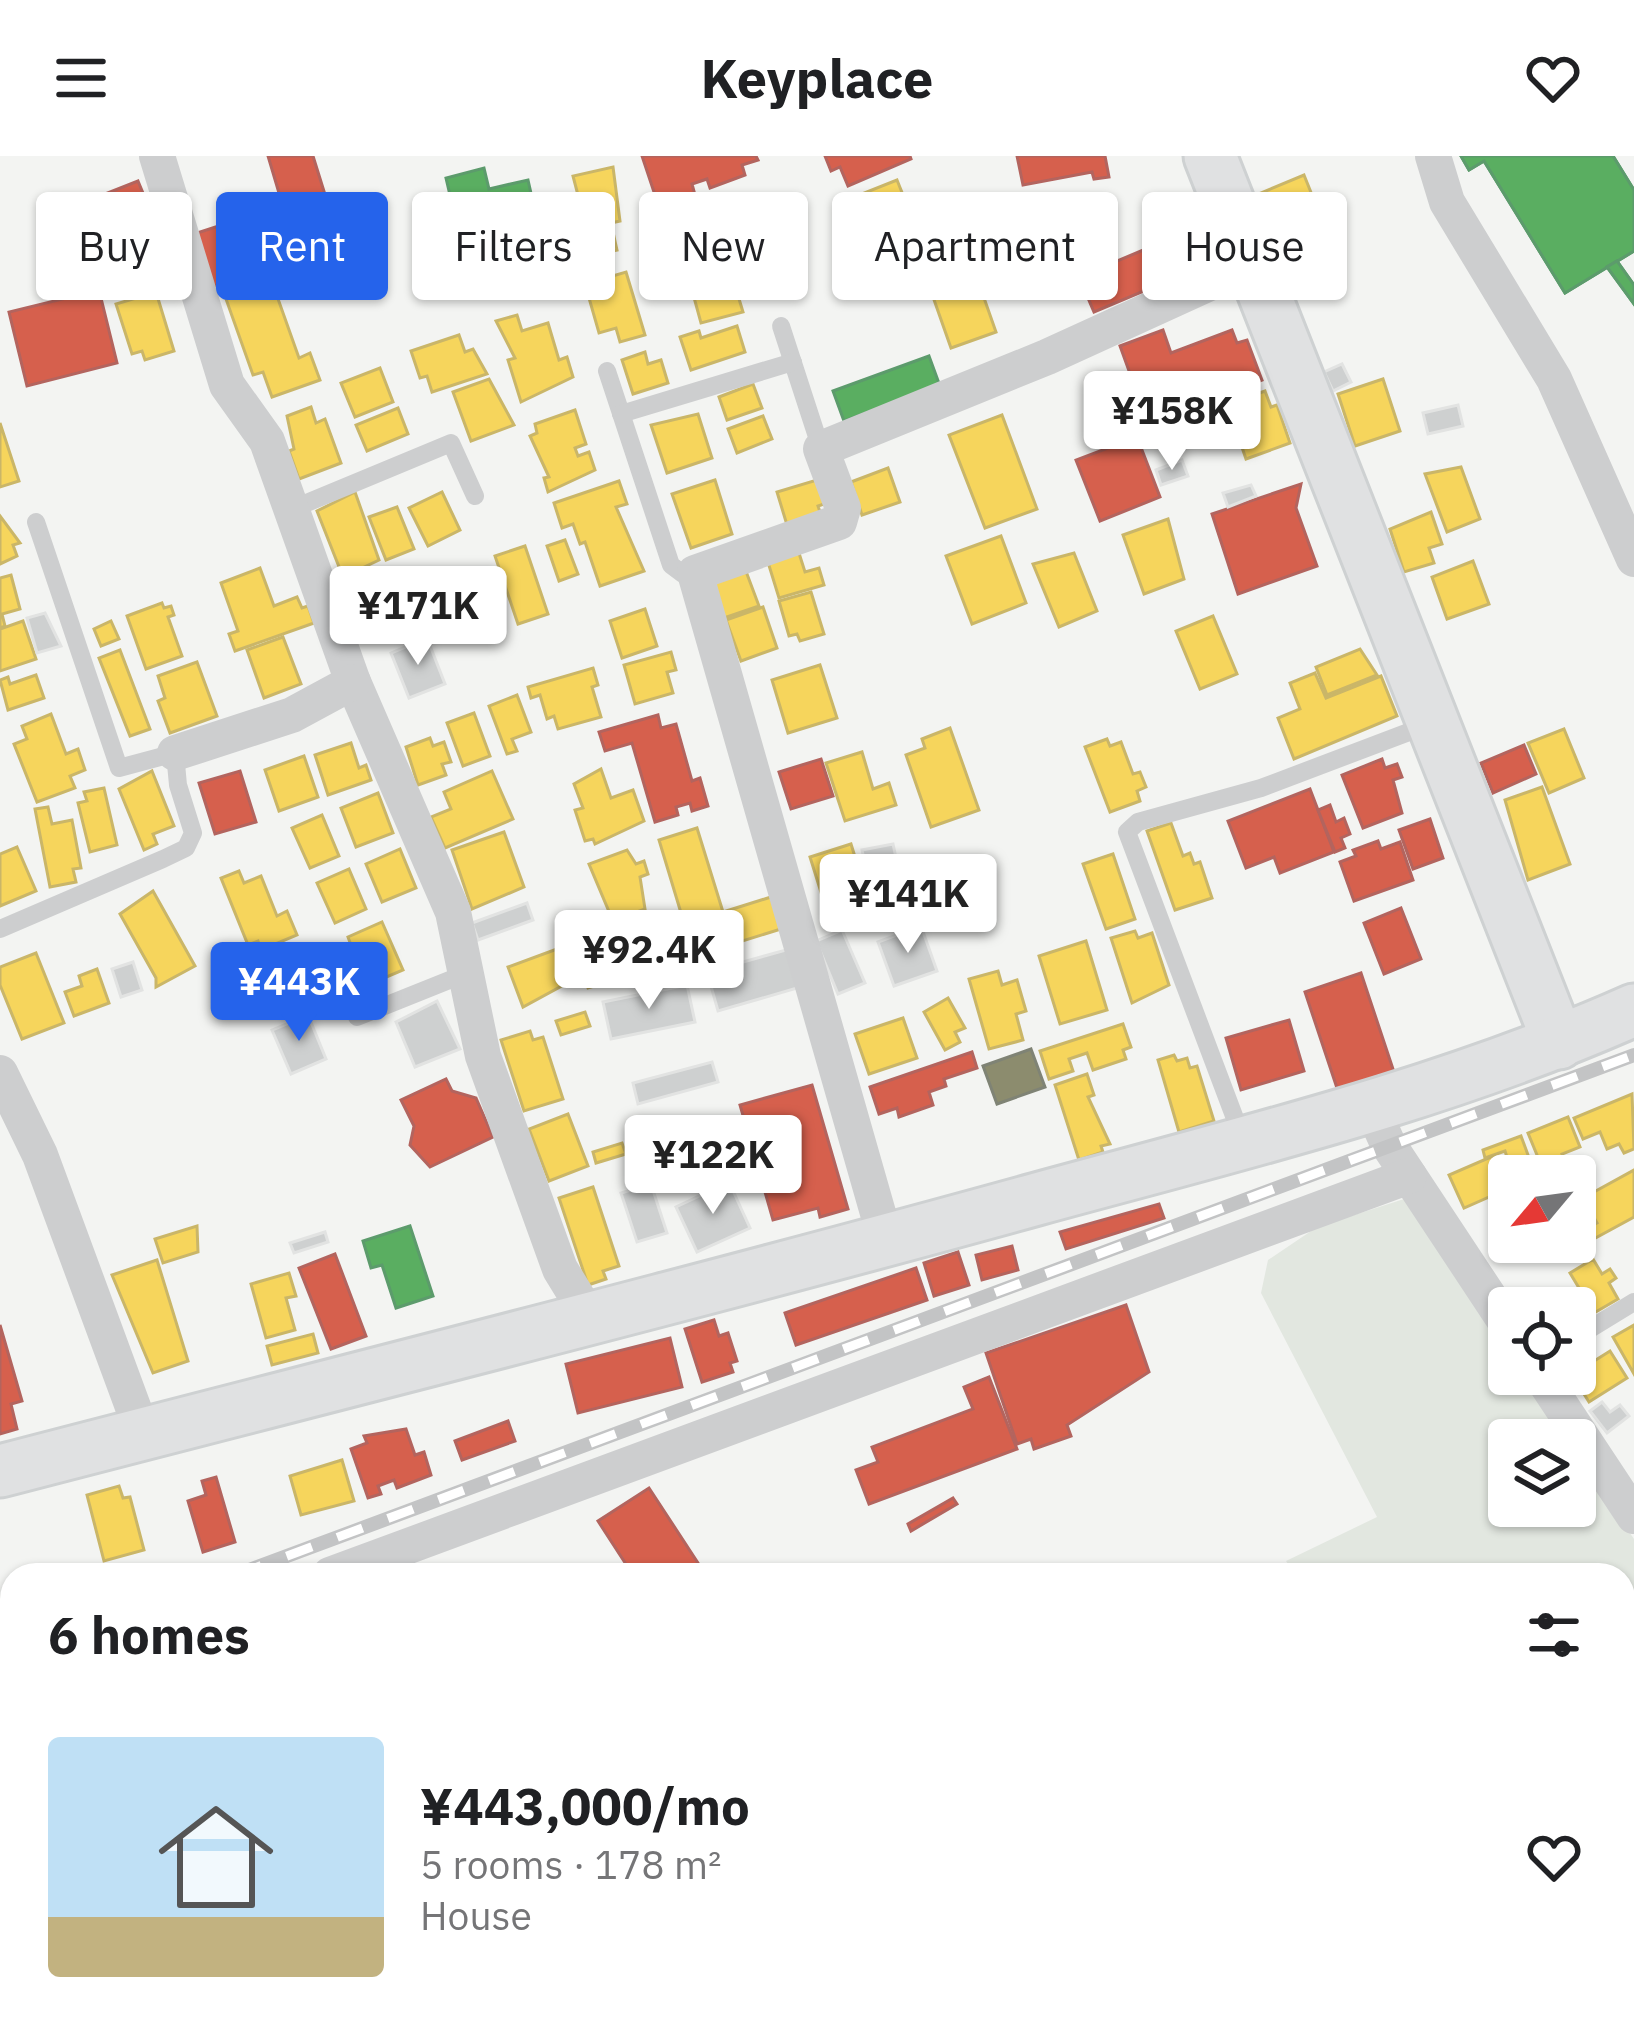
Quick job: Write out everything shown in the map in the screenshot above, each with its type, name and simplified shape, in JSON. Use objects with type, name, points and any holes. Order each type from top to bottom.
[{"type":"street","points":[[157,156],[227,385],[266,441],[353,682],[453,913],[483,1056],[560,1269],[590,1318]]},
{"type":"street","points":[[1210,156],[1224,192]]},
{"type":"street","points":[[1433,156],[1447,202],[1554,379],[1634,560]]},
{"type":"street","points":[[886,1241],[695,572],[839,522],[843,508],[821,449],[1047,357],[1172,300]]},
{"type":"street","points":[[1267,300],[1559,1043]]},
{"type":"street","points":[[175,753],[292,716],[353,682]]},
{"type":"street","points":[[0,1471],[886,1241],[1244,1142],[1371,1106],[1559,1043],[1634,1010]]},
{"type":"street","points":[[0,1073],[40,1156],[143,1434]]},
{"type":"street","points":[[1371,1106],[1408,1176],[1488,1296]]},
{"type":"street","points":[[362,1563],[1408,1176]]},
{"type":"street","points":[[1554,1395],[1634,1516]]},
{"type":"lane","points":[[781,326],[821,449]]},
{"type":"lane","points":[[621,414],[793,362]]},
{"type":"lane","points":[[607,370],[671,566],[683,574],[695,572]]},
{"type":"lane","points":[[292,508],[451,443],[475,496]]},
{"type":"lane","points":[[0,929],[186,848],[193,832],[178,785],[175,753],[119,768],[36,522]]},
{"type":"lane","points":[[1244,1142],[1127,832],[1138,822],[1261,788],[1433,723]]},
{"type":"lane","points":[[357,1017],[467,973]]},
{"type":"lane","points":[[1596,1325],[1634,1302]]},
{"type":"shaded area","points":[[1404,1199],[1488,1323],[1488,1395],[1536,1395],[1553,1419],[1488,1419],[1488,1527],[1596,1527],[1596,1483],[1634,1539],[1634,1563],[1287,1563],[1377,1517],[1261,1293],[1268,1260],[1317,1227]]},
{"type":"building: Homes","points":[[613,167],[620,221],[615,222],[615,192],[577,192],[573,176]]},
{"type":"building: Homes","points":[[1304,175],[1311,192],[1263,192]]},
{"type":"building: Homes","points":[[897,180],[902,192],[867,192]]},
{"type":"building: Homes","points":[[626,272],[645,335],[620,342],[616,328],[599,333],[590,300],[615,300],[615,275]]},
{"type":"building: Homes","points":[[158,300],[174,351],[145,360],[142,351],[132,354],[116,304]]},
{"type":"building: Homes","points":[[226,300],[278,300],[299,358],[310,353],[320,380],[272,397],[263,372],[253,375]]},
{"type":"building: Homes","points":[[695,300],[739,300],[743,312],[701,323]]},
{"type":"building: Homes","points":[[934,300],[985,300],[996,332],[951,348]]},
{"type":"building: Homes","points":[[517,315],[522,331],[548,323],[559,360],[567,357],[573,377],[521,402],[508,360],[515,358],[496,321]]},
{"type":"building: Homes","points":[[737,326],[745,352],[691,370],[680,337],[699,331],[701,338]]},
{"type":"building: Homes","points":[[459,335],[465,352],[473,349],[487,374],[432,392],[427,376],[420,378],[411,351]]},
{"type":"building: Homes","points":[[645,352],[648,364],[661,360],[668,383],[633,394],[622,360]]},
{"type":"building: Homes","points":[[380,368],[393,402],[355,417],[341,383]]},
{"type":"building: Homes","points":[[489,379],[514,425],[471,441],[453,392]]},
{"type":"building: Homes","points":[[1383,379],[1400,431],[1355,446],[1338,394]]},
{"type":"building: Homes","points":[[753,384],[762,408],[727,420],[719,397]]},
{"type":"building: Homes","points":[[1265,391],[1271,407],[1277,405],[1290,443],[1246,459],[1233,421],[1252,414],[1246,398]]},
{"type":"building: Homes","points":[[311,407],[316,423],[325,419],[341,463],[299,479],[289,451],[294,449],[287,416]]},
{"type":"building: Homes","points":[[398,408],[408,434],[367,451],[356,425]]},
{"type":"building: Homes","points":[[575,410],[586,444],[575,448],[578,456],[589,452],[595,470],[548,492],[544,478],[549,477],[530,436],[537,433],[535,424]]},
{"type":"building: Homes","points":[[698,414],[712,458],[667,473],[651,425]]},
{"type":"building: Homes","points":[[1002,415],[1037,509],[985,528],[949,435]]},
{"type":"building: Homes","points":[[763,416],[772,439],[737,453],[728,429]]},
{"type":"building: Homes","points":[[0,423],[19,481],[0,487]]},
{"type":"building: Homes","points":[[1461,467],[1480,519],[1447,532],[1425,474]]},
{"type":"building: Homes","points":[[888,468],[900,502],[862,515],[851,482]]},
{"type":"building: Homes","points":[[820,479],[827,503],[818,506],[821,515],[787,525],[777,492]]},
{"type":"building: Homes","points":[[715,480],[732,534],[691,548],[672,494]]},
{"type":"building: Homes","points":[[619,481],[627,504],[616,507],[644,571],[600,586],[585,542],[580,544],[573,524],[562,528],[554,503]]},
{"type":"building: Homes","points":[[355,492],[379,560],[343,577],[317,511]]},
{"type":"building: Homes","points":[[442,492],[460,530],[428,546],[409,508]]},
{"type":"building: Homes","points":[[397,507],[414,549],[386,560],[369,517]]},
{"type":"building: Homes","points":[[1431,512],[1442,544],[1429,548],[1434,563],[1404,572],[1390,529]]},
{"type":"building: Homes","points":[[0,516],[20,543],[13,545],[17,556],[0,564]]},
{"type":"building: Homes","points":[[1168,519],[1184,579],[1144,594],[1123,535]]},
{"type":"building: Homes","points":[[1001,536],[1026,603],[972,624],[946,556]]},
{"type":"building: Homes","points":[[565,540],[578,574],[559,581],[547,546]]},
{"type":"building: Homes","points":[[525,546],[548,614],[518,624],[495,556]]},
{"type":"building: Homes","points":[[798,550],[805,572],[819,568],[824,585],[779,598],[767,559]]},
{"type":"building: Homes","points":[[1074,553],[1097,611],[1059,627],[1033,564]]},
{"type":"building: Homes","points":[[1473,561],[1489,604],[1447,619],[1432,577]]},
{"type":"building: Homes","points":[[744,566],[759,606],[724,618],[710,577]]},
{"type":"building: Homes","points":[[260,568],[274,606],[297,597],[302,608],[308,606],[314,623],[235,651],[229,634],[238,631],[221,583]]},
{"type":"building: Homes","points":[[11,575],[20,609],[2,614],[5,626],[0,628],[0,578]]},
{"type":"building: Homes","points":[[811,592],[824,634],[800,641],[797,634],[789,636],[779,601]]},
{"type":"building: Homes","points":[[162,603],[164,608],[171,606],[174,615],[168,617],[182,656],[146,669],[127,616]]},
{"type":"building: Homes","points":[[763,607],[777,648],[741,661],[726,620]]},
{"type":"building: Homes","points":[[645,609],[657,646],[622,658],[610,621]]},
{"type":"building: Homes","points":[[1213,616],[1237,674],[1200,689],[1176,631]]},
{"type":"building: Homes","points":[[23,621],[36,659],[0,671],[0,629]]},
{"type":"building: Homes","points":[[111,621],[119,639],[101,646],[94,629]]},
{"type":"building: Homes","points":[[283,637],[301,684],[264,698],[247,650]]},
{"type":"building: Homes","points":[[1360,649],[1377,675],[1327,695],[1316,667]]},
{"type":"building: Homes","points":[[120,650],[150,729],[130,736],[99,658]]},
{"type":"building: Homes","points":[[671,652],[676,670],[667,672],[673,693],[635,704],[624,665]]},
{"type":"building: Homes","points":[[197,662],[217,716],[170,733],[158,701],[165,698],[158,676]]},
{"type":"building: Homes","points":[[820,665],[837,718],[788,733],[772,680]]},
{"type":"building: Homes","points":[[593,668],[598,685],[592,687],[601,717],[558,729],[554,716],[547,719],[540,695],[531,698],[528,687]]},
{"type":"building: Homes","points":[[1315,673],[1326,698],[1381,676],[1397,716],[1294,759],[1278,718],[1300,709],[1290,683]]},
{"type":"building: Homes","points":[[36,675],[44,698],[8,710],[0,680],[8,677],[10,684]]},
{"type":"building: Homes","points":[[517,695],[531,732],[512,739],[517,751],[507,754],[489,706]]},
{"type":"building: Homes","points":[[474,713],[490,756],[463,766],[447,723]]},
{"type":"building: Homes","points":[[51,714],[66,754],[78,749],[85,770],[70,776],[75,788],[37,802],[14,744],[27,739],[22,726]]},
{"type":"building: Homes","points":[[950,728],[979,810],[931,827],[906,755],[925,748],[922,739]]},
{"type":"building: Homes","points":[[1564,729],[1584,778],[1549,793],[1528,743]]},
{"type":"building: Homes","points":[[430,738],[433,746],[444,742],[451,762],[442,764],[446,775],[418,785],[406,747]]},
{"type":"building: Homes","points":[[1107,739],[1110,746],[1121,742],[1133,774],[1140,772],[1146,787],[1137,791],[1140,801],[1110,812],[1085,747]]},
{"type":"building: Homes","points":[[351,743],[359,768],[366,765],[371,780],[328,795],[315,755]]},
{"type":"building: Homes","points":[[862,752],[873,789],[889,783],[896,805],[845,821],[826,763]]},
{"type":"building: Homes","points":[[304,756],[318,797],[279,811],[265,770]]},
{"type":"building: Homes","points":[[601,769],[611,798],[633,790],[644,821],[595,844],[593,839],[585,841],[575,810],[583,808],[574,784]]},
{"type":"building: Homes","points":[[152,771],[174,826],[153,834],[157,844],[144,850],[119,789]]},
{"type":"building: Homes","points":[[492,771],[513,819],[445,848],[431,817],[451,809],[444,792]]},
{"type":"building: Homes","points":[[1542,787],[1570,864],[1528,880],[1505,800]]},
{"type":"building: Homes","points":[[104,788],[117,845],[90,852],[78,803],[87,801],[84,792]]},
{"type":"building: Homes","points":[[378,793],[393,833],[356,847],[341,808]]},
{"type":"building: Homes","points":[[48,807],[52,824],[72,820],[81,868],[73,869],[76,882],[50,887],[35,809]]},
{"type":"building: Homes","points":[[322,815],[339,856],[310,868],[292,828]]},
{"type":"building: Homes","points":[[1171,823],[1183,856],[1190,853],[1194,864],[1200,862],[1212,898],[1175,910],[1147,831]]},
{"type":"building: Homes","points":[[697,828],[723,912],[771,897],[781,929],[694,956],[659,840]]},
{"type":"building: Homes","points":[[504,832],[524,887],[472,909],[452,850]]},
{"type":"building: Homes","points":[[851,844],[870,905],[829,918],[810,857]]},
{"type":"building: Homes","points":[[17,847],[36,891],[0,906],[0,854]]},
{"type":"building: Homes","points":[[400,849],[416,888],[382,902],[366,864]]},
{"type":"building: Homes","points":[[627,850],[636,864],[644,861],[648,874],[640,877],[645,909],[613,921],[589,864]]},
{"type":"building: Homes","points":[[1113,854],[1135,919],[1106,929],[1083,864]]},
{"type":"building: Homes","points":[[349,869],[366,909],[335,923],[317,883]]},
{"type":"building: Homes","points":[[239,871],[244,883],[261,876],[277,916],[287,911],[297,935],[261,950],[258,941],[248,945],[221,878]]},
{"type":"building: Homes","points":[[153,891],[195,966],[156,987],[156,978],[120,914]]},
{"type":"building: Homes","points":[[641,919],[646,933],[658,929],[669,964],[588,988],[584,976],[619,965],[608,930]]},
{"type":"building: Homes","points":[[382,922],[403,970],[363,987],[345,948],[351,945],[348,937]]},
{"type":"building: Homes","points":[[1135,931],[1138,938],[1152,933],[1169,985],[1132,1003],[1111,938]]},
{"type":"building: Homes","points":[[1086,941],[1107,1010],[1060,1024],[1039,956]]},
{"type":"building: Homes","points":[[557,949],[569,982],[523,1007],[508,967]]},
{"type":"building: Homes","points":[[36,953],[64,1023],[22,1039],[0,985],[0,967]]},
{"type":"building: Homes","points":[[97,969],[109,1003],[74,1016],[65,992],[82,986],[79,976]]},
{"type":"building: Homes","points":[[998,971],[1002,985],[1017,980],[1026,1011],[1016,1014],[1023,1040],[989,1049],[969,979]]},
{"type":"building: Homes","points":[[948,998],[965,1028],[955,1032],[960,1042],[945,1050],[924,1012]]},
{"type":"building: Homes","points":[[585,1012],[590,1026],[561,1035],[556,1021]]},
{"type":"building: Homes","points":[[903,1018],[917,1058],[869,1074],[855,1034]]},
{"type":"building: Homes","points":[[1123,1024],[1131,1047],[1123,1050],[1126,1059],[1093,1070],[1087,1053],[1069,1059],[1073,1071],[1049,1079],[1040,1051]]},
{"type":"building: Homes","points":[[530,1031],[533,1040],[543,1037],[563,1099],[524,1111],[501,1040]]},
{"type":"building: Homes","points":[[1174,1055],[1177,1061],[1187,1058],[1190,1068],[1197,1066],[1214,1121],[1179,1132],[1158,1060]]},
{"type":"building: Homes","points":[[1087,1074],[1094,1095],[1088,1097],[1110,1144],[1101,1146],[1103,1152],[1079,1160],[1055,1085]]},
{"type":"building: Homes","points":[[1632,1094],[1634,1149],[1624,1153],[1619,1144],[1607,1149],[1600,1132],[1583,1139],[1574,1118]]},
{"type":"building: Homes","points":[[568,1114],[588,1166],[549,1181],[529,1129]]},
{"type":"building: Homes","points":[[1568,1117],[1580,1147],[1562,1155],[1537,1155],[1528,1133]]},
{"type":"building: Homes","points":[[1521,1136],[1528,1155],[1506,1155],[1505,1151],[1485,1158],[1483,1150]]},
{"type":"building: Homes","points":[[622,1143],[626,1154],[596,1163],[593,1152]]},
{"type":"building: Homes","points":[[1488,1158],[1488,1197],[1464,1208],[1449,1175]]},
{"type":"building: Homes","points":[[1634,1170],[1634,1217],[1596,1238],[1597,1223],[1596,1191]]},
{"type":"building: Homes","points":[[593,1187],[619,1266],[603,1271],[606,1279],[588,1285],[559,1198]]},
{"type":"building: Homes","points":[[197,1226],[198,1252],[163,1263],[155,1239]]},
{"type":"building: Homes","points":[[157,1260],[188,1361],[153,1373],[112,1275]]},
{"type":"building: Homes","points":[[1586,1263],[1595,1263],[1602,1274],[1610,1269],[1616,1278],[1609,1283],[1618,1299],[1596,1312],[1596,1287],[1578,1287],[1570,1273]]},
{"type":"building: Homes","points":[[289,1273],[296,1296],[286,1298],[295,1330],[266,1338],[251,1284]]},
{"type":"building: Homes","points":[[1634,1325],[1634,1374],[1613,1337]]},
{"type":"building: Homes","points":[[313,1334],[318,1353],[272,1365],[267,1346]]},
{"type":"building: Homes","points":[[1610,1351],[1627,1378],[1589,1402],[1585,1395],[1596,1395],[1596,1360]]},
{"type":"building: Homes","points":[[342,1460],[354,1501],[301,1515],[290,1476]]},
{"type":"building: Homes","points":[[119,1486],[123,1498],[130,1497],[144,1550],[104,1561],[87,1495]]},
{"type":"building: Shops","points":[[268,156],[313,156],[324,192],[279,192]]},
{"type":"building: Shops","points":[[642,156],[756,156],[758,160],[742,165],[745,175],[710,188],[707,179],[692,184],[694,192],[654,192]]},
{"type":"building: Shops","points":[[825,156],[911,159],[848,186],[840,167],[831,171]]},
{"type":"building: Shops","points":[[1017,156],[1105,156],[1109,177],[1094,179],[1092,172],[1023,185]]},
{"type":"building: Shops","points":[[138,181],[143,192],[110,192]]},
{"type":"building: Shops","points":[[216,227],[216,285],[211,287],[194,234]]},
{"type":"building: Shops","points":[[1142,251],[1142,292],[1094,312],[1089,300],[1118,300],[1118,261]]},
{"type":"building: Shops","points":[[58,300],[101,300],[117,363],[27,386],[9,312]]},
{"type":"building: Shops","points":[[1163,330],[1171,353],[1232,330],[1237,343],[1247,340],[1262,380],[1146,418],[1120,346]]},
{"type":"building: Shops","points":[[1137,437],[1160,497],[1100,521],[1076,460]]},
{"type":"building: Shops","points":[[1301,484],[1296,508],[1317,566],[1238,594],[1212,514]]},
{"type":"building: Shops","points":[[658,715],[661,728],[676,724],[692,781],[700,778],[708,806],[692,811],[690,803],[676,807],[678,815],[655,822],[632,743],[605,751],[599,732]]},
{"type":"building: Shops","points":[[1524,745],[1536,774],[1493,793],[1481,763]]},
{"type":"building: Shops","points":[[821,759],[833,796],[791,809],[779,772]]},
{"type":"building: Shops","points":[[1382,759],[1385,768],[1397,764],[1402,777],[1393,780],[1402,813],[1363,828],[1342,775]]},
{"type":"building: Shops","points":[[240,771],[256,822],[215,834],[199,783]]},
{"type":"building: Shops","points":[[1310,789],[1334,852],[1280,873],[1274,857],[1246,868],[1228,821]]},
{"type":"building: Shops","points":[[1330,805],[1336,822],[1344,818],[1350,834],[1341,838],[1345,848],[1335,852],[1318,810]]},
{"type":"building: Shops","points":[[1430,819],[1443,858],[1413,869],[1399,830]]},
{"type":"building: Shops","points":[[1378,841],[1381,849],[1400,842],[1413,880],[1354,901],[1340,862],[1356,856],[1353,850]]},
{"type":"building: Shops","points":[[1401,908],[1421,959],[1384,974],[1364,923]]},
{"type":"building: Shops","points":[[1361,973],[1394,1072],[1338,1091],[1305,992]]},
{"type":"building: Shops","points":[[1289,1020],[1304,1071],[1241,1090],[1226,1038]]},
{"type":"building: Shops","points":[[972,1052],[977,1068],[944,1079],[946,1086],[929,1092],[933,1105],[899,1117],[897,1108],[879,1114],[870,1087]]},
{"type":"building: Shops","points":[[446,1079],[452,1091],[476,1098],[493,1137],[430,1167],[410,1145],[414,1126],[401,1100]]},
{"type":"building: Shops","points":[[812,1085],[848,1209],[820,1217],[818,1208],[773,1220],[740,1105]]},
{"type":"building: Shops","points":[[1159,1204],[1164,1218],[1066,1249],[1060,1232]]},
{"type":"building: Shops","points":[[1012,1246],[1018,1270],[982,1280],[976,1255]]},
{"type":"building: Shops","points":[[958,1252],[969,1285],[934,1296],[924,1263]]},
{"type":"building: Shops","points":[[335,1254],[366,1336],[331,1349],[299,1268]]},
{"type":"building: Shops","points":[[916,1268],[927,1300],[796,1345],[785,1313]]},
{"type":"building: Shops","points":[[1126,1305],[1149,1372],[1067,1425],[1071,1436],[1034,1449],[1031,1439],[1017,1444],[986,1353]]},
{"type":"building: Shops","points":[[714,1320],[719,1336],[728,1333],[737,1361],[730,1363],[733,1372],[702,1382],[685,1329]]},
{"type":"building: Shops","points":[[0,1325],[22,1401],[11,1404],[17,1429],[0,1434]]},
{"type":"building: Shops","points":[[670,1338],[682,1387],[578,1413],[566,1364]]},
{"type":"building: Shops","points":[[989,1377],[1017,1449],[869,1504],[856,1470],[878,1462],[872,1447],[973,1409],[964,1387]]},
{"type":"building: Shops","points":[[508,1421],[515,1441],[462,1460],[455,1441]]},
{"type":"building: Shops","points":[[406,1429],[415,1455],[424,1452],[431,1475],[397,1488],[394,1480],[378,1486],[381,1494],[368,1498],[351,1449],[367,1443],[364,1436]]},
{"type":"building: Shops","points":[[216,1477],[235,1542],[203,1552],[188,1501],[206,1495],[202,1481]]},
{"type":"building: Shops","points":[[649,1488],[698,1563],[625,1563],[598,1521]]},
{"type":"building: Shops","points":[[953,1498],[957,1504],[911,1531],[908,1524]]},
{"type":"building: Public","points":[[1461,156],[1613,156],[1634,190],[1634,251],[1565,293],[1484,161],[1469,170]]},
{"type":"building: Public","points":[[1461,156],[1613,156],[1634,190],[1634,251],[1565,293],[1484,161],[1469,170]]},
{"type":"building: Public","points":[[484,168],[489,189],[528,180],[531,192],[449,192],[446,178]]},
{"type":"building: Public","points":[[1617,261],[1634,285],[1634,304],[1607,267]]},
{"type":"building: Public","points":[[1617,261],[1634,285],[1634,304],[1607,267]]},
{"type":"building: Public","points":[[929,356],[940,386],[844,421],[833,391]]},
{"type":"building: Public","points":[[410,1226],[433,1296],[396,1308],[382,1265],[371,1268],[363,1241]]},
{"type":"building: Industry","points":[[1031,1049],[1045,1087],[997,1104],[983,1066]]},
{"type":"building: Other","points":[[1342,364],[1351,382],[1333,391],[1324,372]]},
{"type":"building: Other","points":[[1458,405],[1463,426],[1428,434],[1423,413]]},
{"type":"building: Other","points":[[1182,460],[1188,476],[1161,485],[1156,470]]},
{"type":"building: Other","points":[[1251,485],[1256,496],[1228,507],[1223,493]]},
{"type":"building: Other","points":[[395,583],[403,605],[415,601],[424,625],[382,641],[364,594]]},
{"type":"building: Other","points":[[45,613],[61,646],[37,653],[27,618]]},
{"type":"building: Other","points":[[427,638],[445,684],[409,698],[391,653]]},
{"type":"building: Other","points":[[893,844],[903,890],[872,897],[862,850]]},
{"type":"building: Other","points":[[527,903],[533,920],[478,940],[472,923]]},
{"type":"building: Other","points":[[921,926],[937,971],[894,986],[878,942]]},
{"type":"building: Other","points":[[842,930],[865,983],[838,994],[816,941]]},
{"type":"building: Other","points":[[793,948],[804,986],[718,1011],[707,972]]},
{"type":"building: Other","points":[[133,962],[142,990],[121,997],[112,969]]},
{"type":"building: Other","points":[[687,985],[695,1022],[611,1039],[603,1002]]},
{"type":"building: Other","points":[[437,1001],[460,1049],[415,1067],[396,1022]]},
{"type":"building: Other","points":[[308,1015],[326,1059],[291,1074],[272,1030]]},
{"type":"building: Other","points":[[712,1062],[718,1082],[638,1104],[633,1083]]},
{"type":"building: Other","points":[[729,1182],[750,1228],[697,1252],[676,1207]]},
{"type":"building: Other","points":[[651,1184],[667,1233],[637,1242],[621,1193]]},
{"type":"building: Other","points":[[325,1232],[328,1242],[294,1253],[290,1243]]},
{"type":"building: Other","points":[[1602,1402],[1610,1412],[1620,1405],[1629,1416],[1607,1433],[1590,1411]]},
{"type":"railway","points":[[268,1563],[1634,1055]]}]
